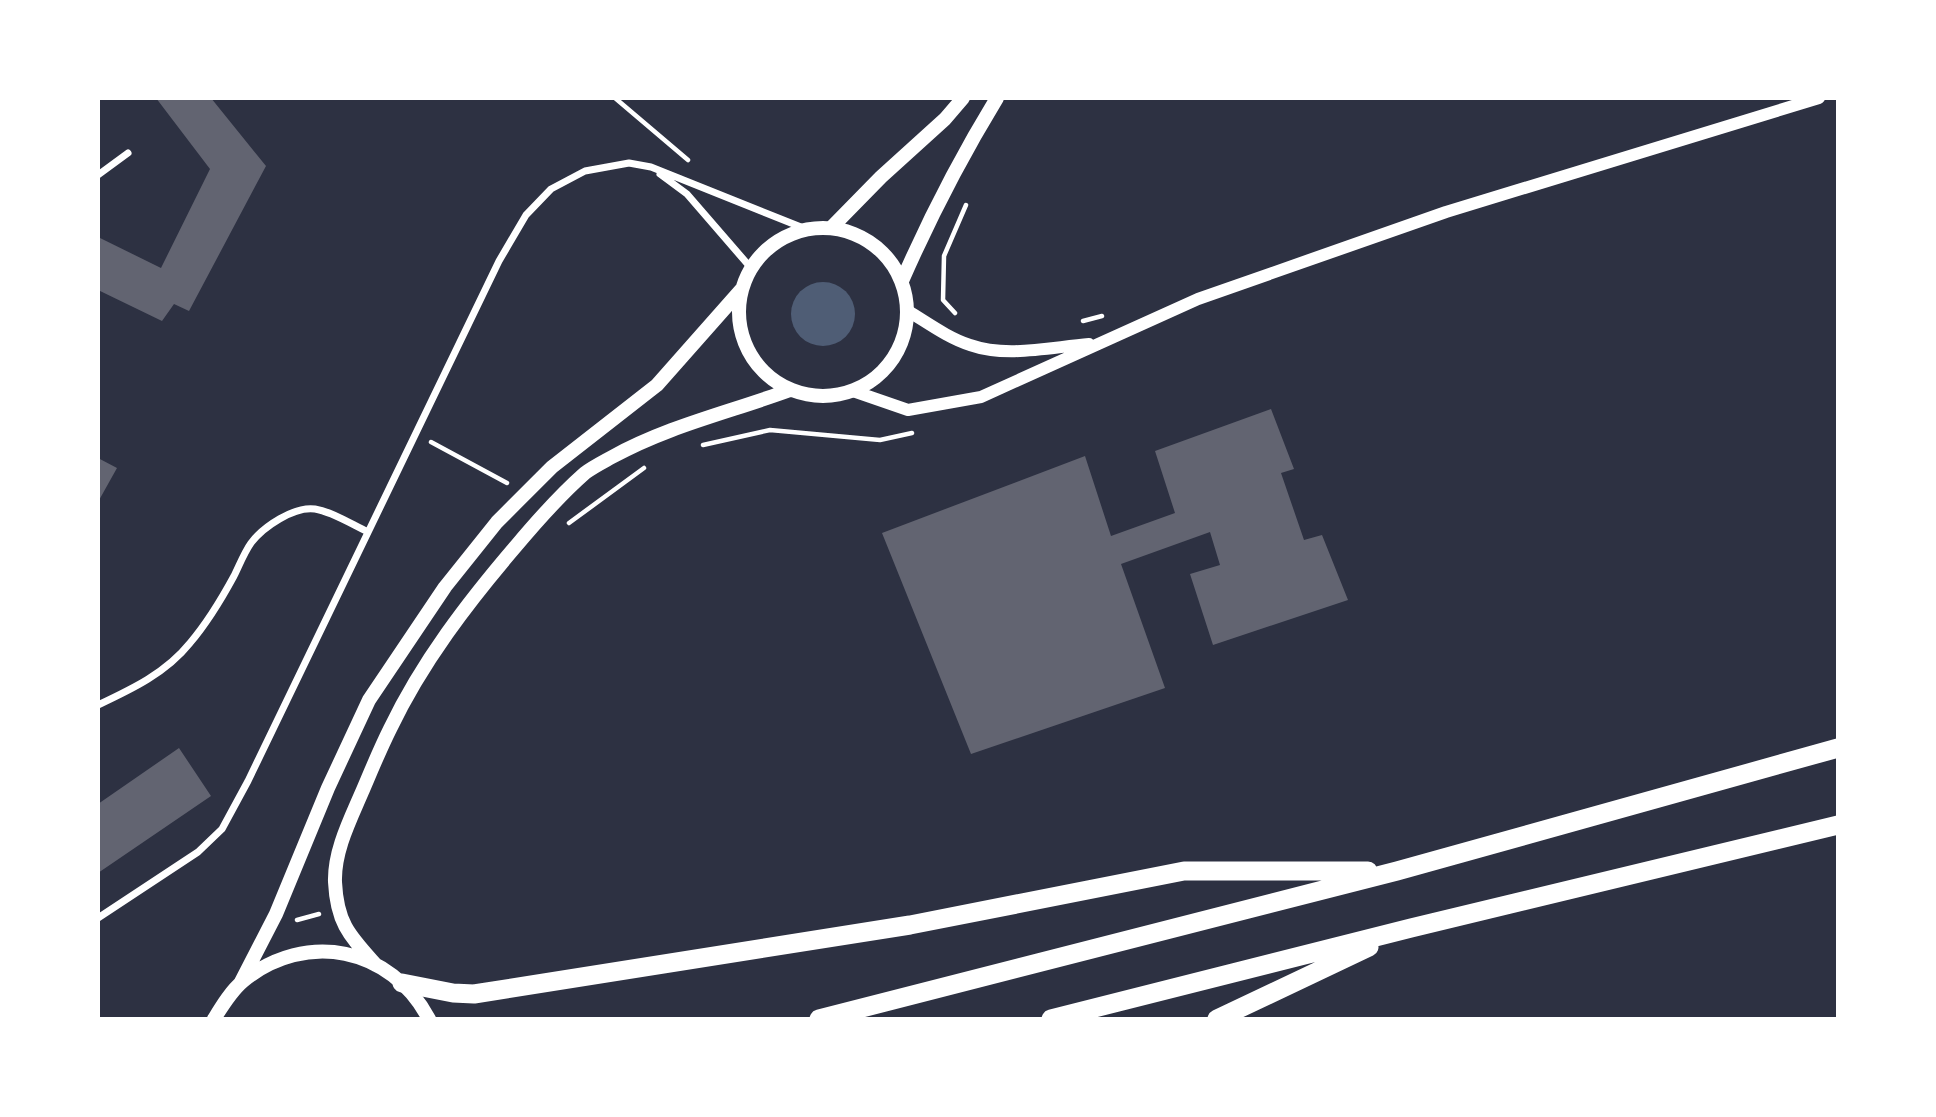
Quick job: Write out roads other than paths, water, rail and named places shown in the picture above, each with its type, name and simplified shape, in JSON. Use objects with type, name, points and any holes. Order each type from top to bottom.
[{"type":"highway","points":[[819,1019],[1397,871],[1838,748]]},
{"type":"highway","points":[[1051,1019],[1411,928],[1838,825]]},
{"type":"highway","points":[[402,983],[453,993],[474,994],[910,925],[1184,871],[1397,871]]},
{"type":"highway","points":[[1217,1019],[1411,928]]},
{"type":"main road","points":[[832,227],[945,119],[963,98]]},
{"type":"main road","points":[[902,281],[932,214],[997,98]]},
{"type":"main road","points":[[214,1019],[241,982],[276,914],[328,788],[369,699],[446,587],[497,522],[552,467],[657,386],[741,290],[751,268],[765,250],[784,236],[806,229],[832,227],[855,233],[875,244],[891,260],[902,281],[908,311],[904,336],[893,360],[876,379],[853,391],[832,396],[810,396],[790,390],[769,377],[753,359],[743,338],[739,314],[741,290]]},
{"type":"main road","points":[[376,965],[346,931],[338,909],[335,881],[344,834],[390,727],[431,657],[473,598],[536,523],[586,472],[635,444],[711,414],[748,405],[790,390]]},
{"type":"main road","points":[[241,982],[277,959],[314,951],[336,951],[376,965],[402,983],[417,999],[429,1019]]},
{"type":"street","points":[[853,391],[908,410],[981,397],[1199,299],[1446,212],[1819,98]]},
{"type":"street","points":[[98,175],[128,153]]},
{"type":"street","points":[[98,918],[198,852],[222,829],[248,781],[488,283],[526,215],[551,189],[586,171],[629,163],[651,167],[806,229]]},
{"type":"street","points":[[651,167],[687,194],[751,268]]},
{"type":"street","points":[[908,311],[969,345],[987,350],[1017,351],[1100,342]]},
{"type":"street","points":[[98,705],[135,688],[166,667],[188,646],[211,616],[251,543],[276,521],[298,510],[314,509],[333,514],[368,532]]},
{"type":"water","points":[[823,282],[835,284],[846,291],[853,302],[853,326],[846,337],[835,344],[823,346],[811,344],[800,337],[793,326],[791,314],[793,302],[800,291],[811,284]]}]
